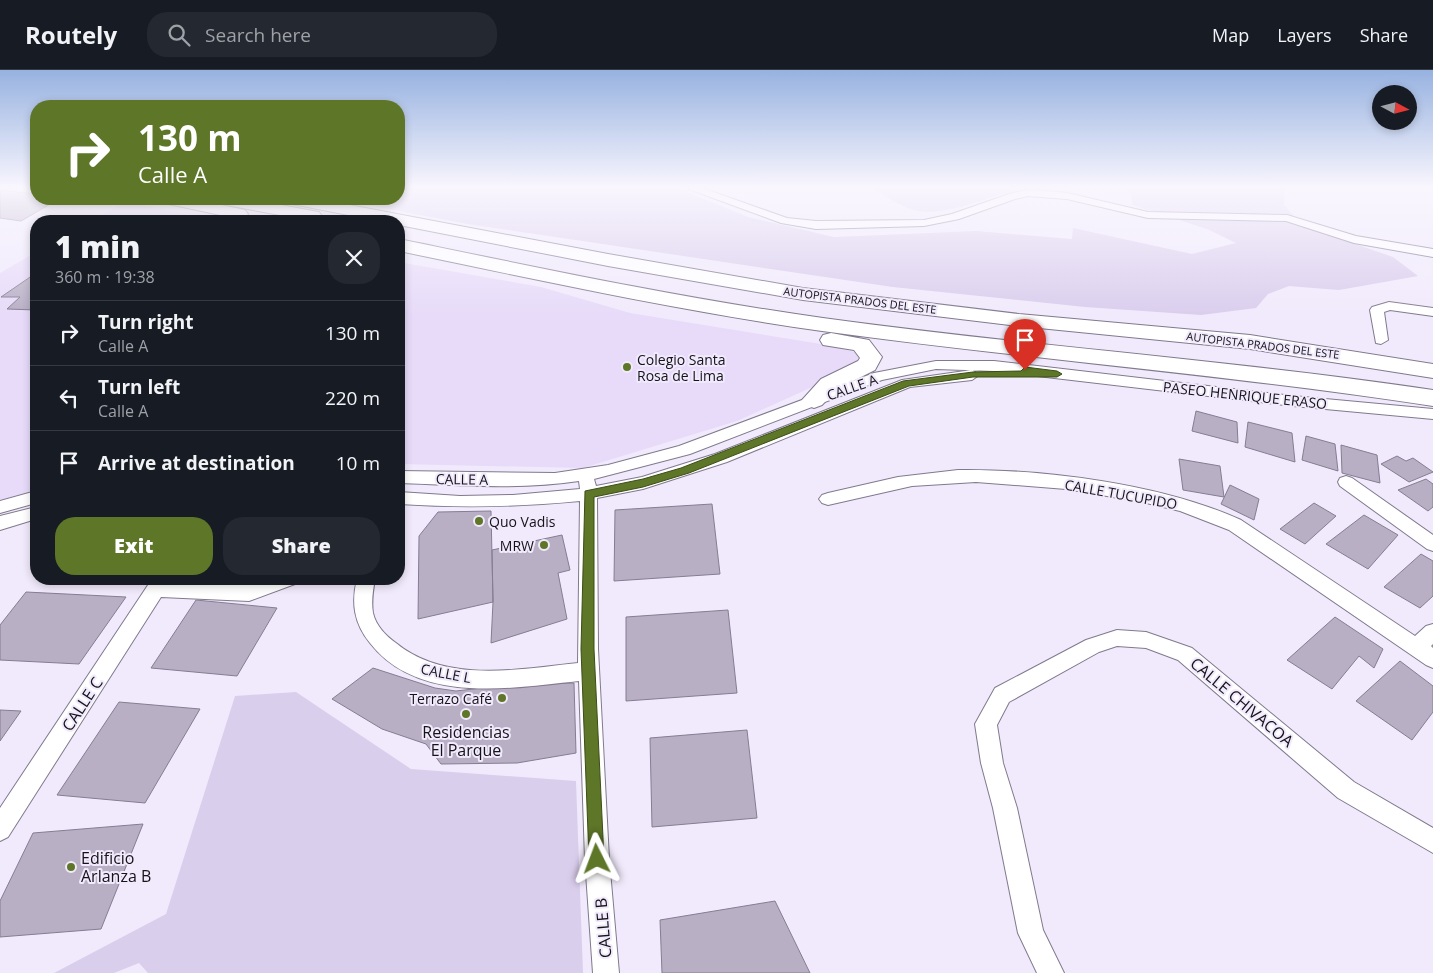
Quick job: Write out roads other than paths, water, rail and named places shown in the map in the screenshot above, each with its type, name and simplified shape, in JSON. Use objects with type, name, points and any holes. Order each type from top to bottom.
[{"type":"highway","name":"AUTOPISTA PRADOS DEL ESTE","points":[[437,230],[801,307],[1026,335],[1247,358],[1433,387]]},
{"type":"highway","name":"AUTOPISTA PRADOS DEL ESTE","points":[[405,234],[603,266],[803,294],[1020,320],[1250,342],[1433,371]]},
{"type":"highway","points":[[405,246],[654,298],[953,341],[1313,380],[1433,398]]},
{"type":"highway","points":[[654,298],[670,308],[687,315],[758,329],[856,343],[866,349],[871,357],[867,365],[829,384],[814,400]]},
{"type":"street","points":[[1326,230],[1354,239],[1433,253]]},
{"type":"street","points":[[1380,340],[1377,310],[1389,306],[1433,312]]},
{"type":"street","name":"CALLE A","points":[[405,498],[460,502],[513,501],[587,484],[608,472],[684,450],[814,400],[899,371],[936,365],[994,366],[1057,374]]},
{"type":"street","name":"CALLE A","points":[[405,477],[555,479],[587,484],[643,483],[694,468],[907,383],[973,374],[1057,374]]},
{"type":"street","name":"PASEO HENRIQUE ERASO","points":[[1057,374],[1293,402],[1433,414]]},
{"type":"street","name":"CALLE TUCUPIDO","points":[[828,500],[902,481],[973,475],[1041,480],[1174,502],[1216,516],[1235,525],[1433,658]]},
{"type":"street","points":[[1346,482],[1433,544]]},
{"type":"street","name":"CALLE B","points":[[587,484],[589,671],[597,859],[606,973]]},
{"type":"street","points":[[0,507],[30,499]]},
{"type":"street","points":[[0,523],[30,514]]},
{"type":"street","name":"CALLE C","points":[[0,829],[157,585]]},
{"type":"street","points":[[168,585],[249,593],[274,585]]},
{"type":"street","name":"CALLE L","points":[[365,585],[361,600],[362,613],[371,630],[391,654],[414,666],[445,676],[486,680],[589,671]]},
{"type":"street","points":[[1416,647],[1433,632]]},
{"type":"street","name":"CALLE CHIVACOA","points":[[1051,973],[1031,933],[1005,808],[992,763],[986,724],[1002,695],[1093,646],[1117,638],[1146,640],[1186,654],[1346,790],[1433,841]]},
{"type":"place","name":"Colegio Santa Rosa de Lima","points":[[627,367]]},
{"type":"place","name":"Quo Vadis","points":[[479,521]]},
{"type":"place","name":"MRW","points":[[544,545]]},
{"type":"place","name":"Terrazo Café","points":[[502,698]]},
{"type":"place","name":"Residencias El Parque","points":[[466,714]]},
{"type":"place","name":"Edificio Arlanza B","points":[[71,867]]}]
